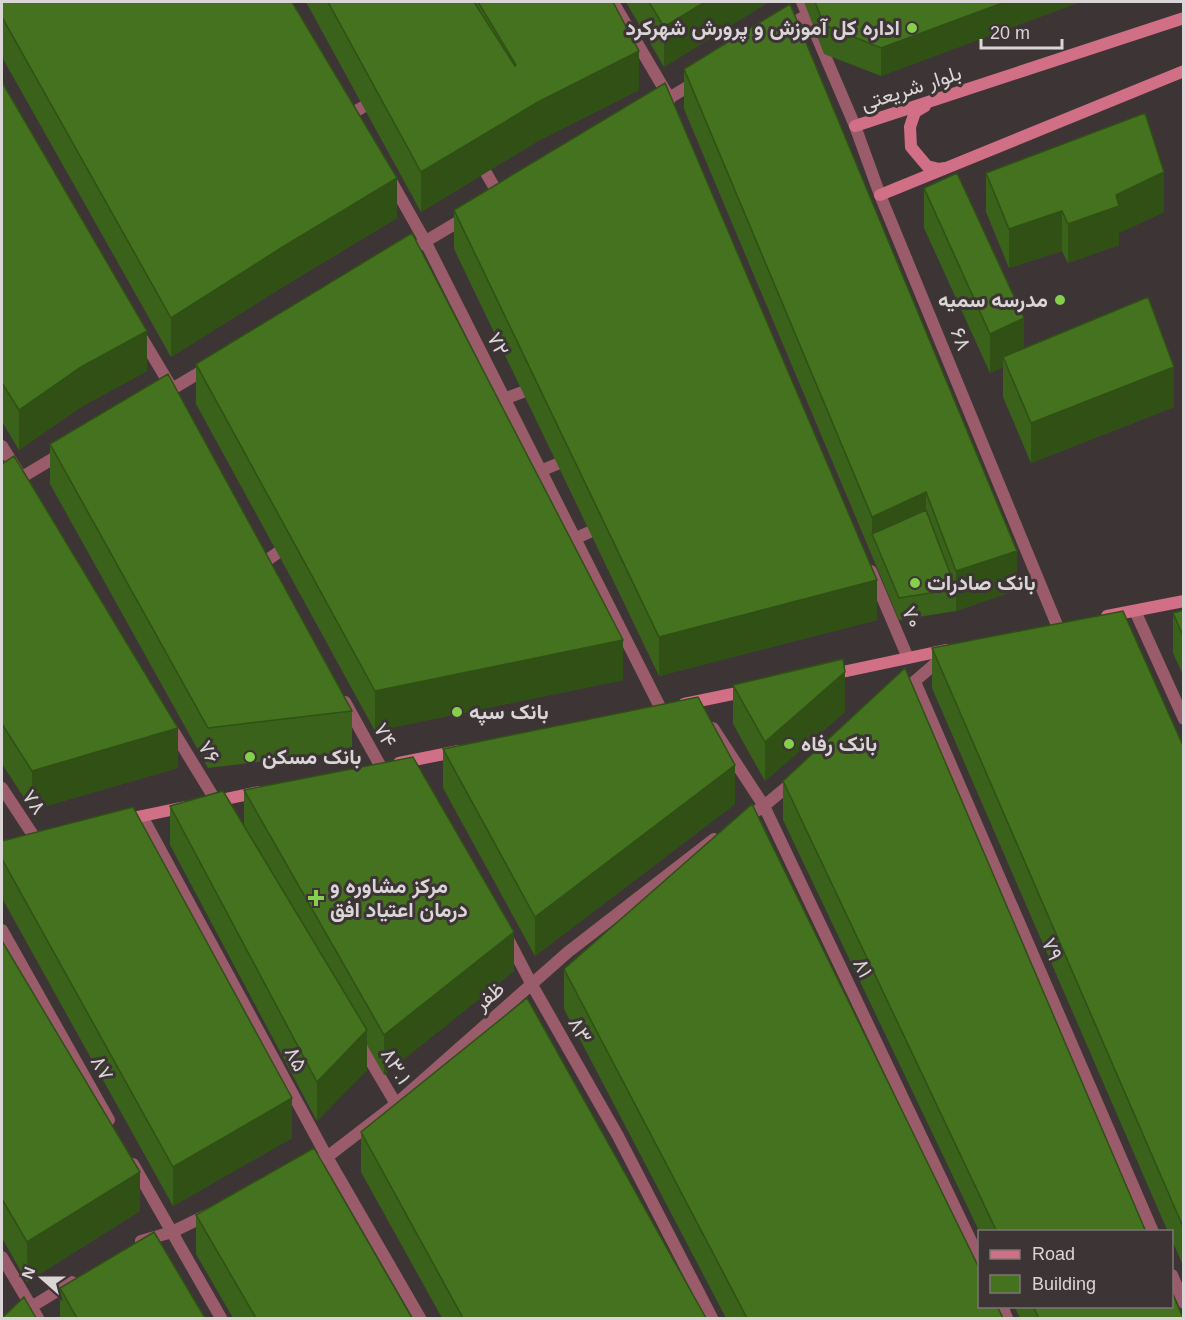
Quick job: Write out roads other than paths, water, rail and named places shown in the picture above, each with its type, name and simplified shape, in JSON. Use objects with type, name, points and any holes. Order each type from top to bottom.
[{"type":"main road","name":"بلوار شریعتی","points":[[855,126],[1184,18]]},
{"type":"main road","points":[[880,195],[1184,71]]},
{"type":"main road","points":[[931,102],[915,112],[910,127],[910,147],[927,166],[939,169],[956,165]]},
{"type":"main road","points":[[1091,619],[1184,601]]},
{"type":"main road","points":[[819,676],[957,648]]},
{"type":"main road","points":[[655,710],[703,711],[764,688]]},
{"type":"main road","points":[[375,768],[418,765],[474,748]]},
{"type":"main road","points":[[110,823],[271,789]]},
{"type":"street","points":[[613,2],[672,104]]},
{"type":"street","name":"۶۸","points":[[802,2],[855,126],[880,195],[1057,625]]},
{"type":"street","points":[[778,33],[807,15]]},
{"type":"street","points":[[650,110],[672,104],[709,74]]},
{"type":"street","points":[[333,124],[390,92]]},
{"type":"street","points":[[394,259],[496,199],[474,151]]},
{"type":"street","name":"۷۲","points":[[386,172],[425,241],[574,539],[655,710]]},
{"type":"street","points":[[131,318],[175,394]]},
{"type":"street","points":[[152,401],[175,394],[223,360]]},
{"type":"street","points":[[504,399],[547,382]]},
{"type":"street","points":[[2,446],[24,482]]},
{"type":"street","points":[[2,489],[24,482],[71,448]]},
{"type":"street","points":[[540,471],[581,454]]},
{"type":"street","points":[[574,539],[612,523]]},
{"type":"street","points":[[266,561],[302,536]]},
{"type":"street","name":"۷۰","points":[[868,564],[908,658]]},
{"type":"street","points":[[1136,611],[1184,719]]},
{"type":"street","points":[[888,704],[957,648]]},
{"type":"street","name":"۷۹","points":[[915,682],[1152,1230]]},
{"type":"street","name":"۷۴","points":[[341,695],[375,768]]},
{"type":"street","name":"۷۶","points":[[161,710],[216,801]]},
{"type":"street","name":"۸۱","points":[[703,711],[764,806],[978,1256]]},
{"type":"street","name":"ظفر","points":[[296,1172],[327,1157],[396,1104],[568,952],[800,777]]},
{"type":"street","name":"۷۸","points":[[2,788],[35,838]]},
{"type":"street","points":[[216,801],[228,821]]},
{"type":"street","name":"۸۵","points":[[142,816],[327,1157],[420,1318]]},
{"type":"street","name":"۸۳","points":[[500,923],[532,985],[623,1133],[624,1161],[684,1276],[711,1318]]},
{"type":"street","name":"۸۷","points":[[2,930],[113,1128]]},
{"type":"street","name":"۸۳.۱","points":[[354,1033],[396,1104]]},
{"type":"street","points":[[125,1149],[221,1318]]},
{"type":"street","points":[[134,1245],[144,1239],[172,1232],[224,1207]]},
{"type":"street","points":[[2,1257],[38,1318]]},
{"type":"street","points":[[19,1318],[31,1307],[82,1276]]},
{"type":"street","points":[[1173,1277],[1184,1303]]},
{"type":"place","name":"اداره کل آموزش و پرورش شهرکرد","points":[[912,28]]},
{"type":"place","name":"مدرسه سمیه","points":[[1060,300]]},
{"type":"place","name":"بانک صادرات","points":[[915,583]]},
{"type":"place","name":"بانک سپه","points":[[457,712]]},
{"type":"place","name":"بانک رفاه","points":[[789,744]]},
{"type":"place","name":"بانک مسکن","points":[[250,757]]},
{"type":"place","name":"مرکز مشاوره و درمان اعتیاد افق","points":[[316,898]]}]
